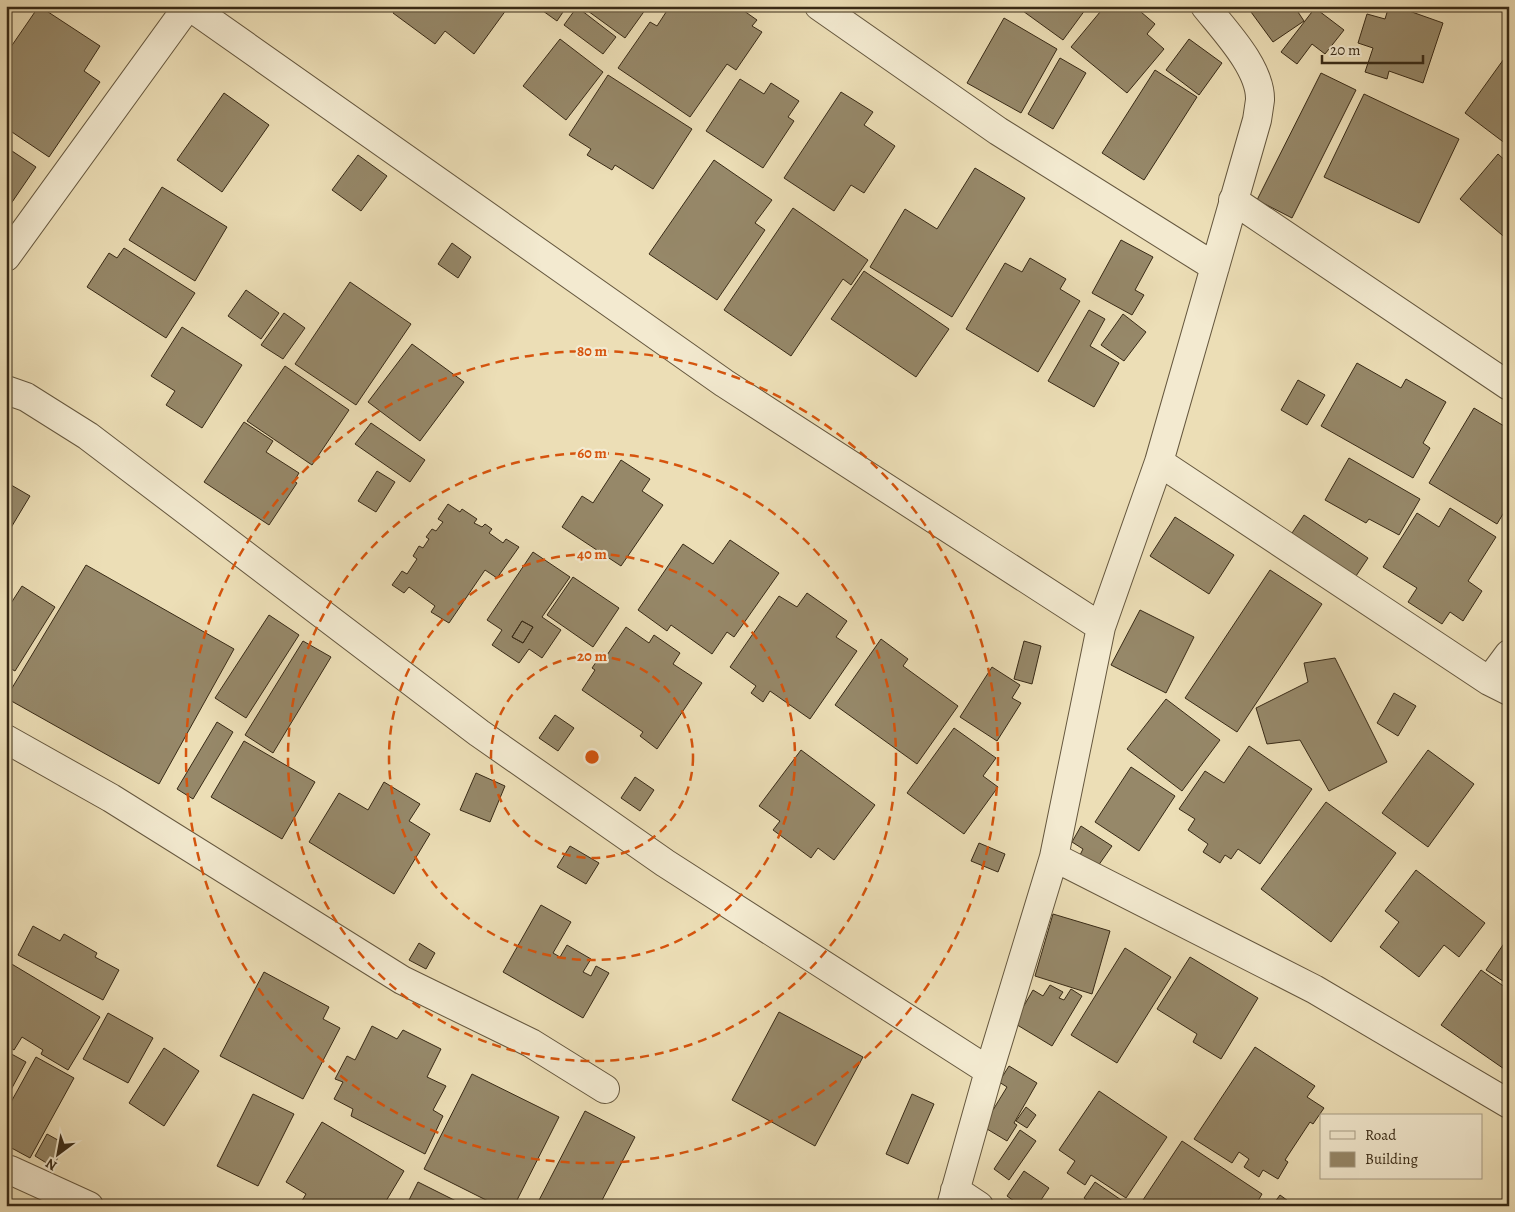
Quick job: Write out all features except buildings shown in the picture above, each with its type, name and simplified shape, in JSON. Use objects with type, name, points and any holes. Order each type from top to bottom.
[{"type":"street","points":[[6,257],[188,6],[724,383],[1101,628]]},
{"type":"street","points":[[819,6],[998,131],[1215,267]]},
{"type":"street","points":[[980,1206],[953,1198],[989,1071],[1054,857],[1101,628],[1159,462],[1257,120],[1260,99],[1256,80],[1244,57],[1205,6]]},
{"type":"street","points":[[1233,200],[1509,386]]},
{"type":"street","points":[[6,390],[26,397],[88,436],[479,733],[665,863],[989,1071]]},
{"type":"street","points":[[1159,462],[1499,686],[1509,654]]},
{"type":"street","points":[[6,739],[111,798],[402,980],[531,1043],[605,1089]]},
{"type":"street","points":[[1054,857],[1314,989],[1509,1104]]},
{"type":"street","points":[[6,1170],[10,1170],[89,1206]]}]
